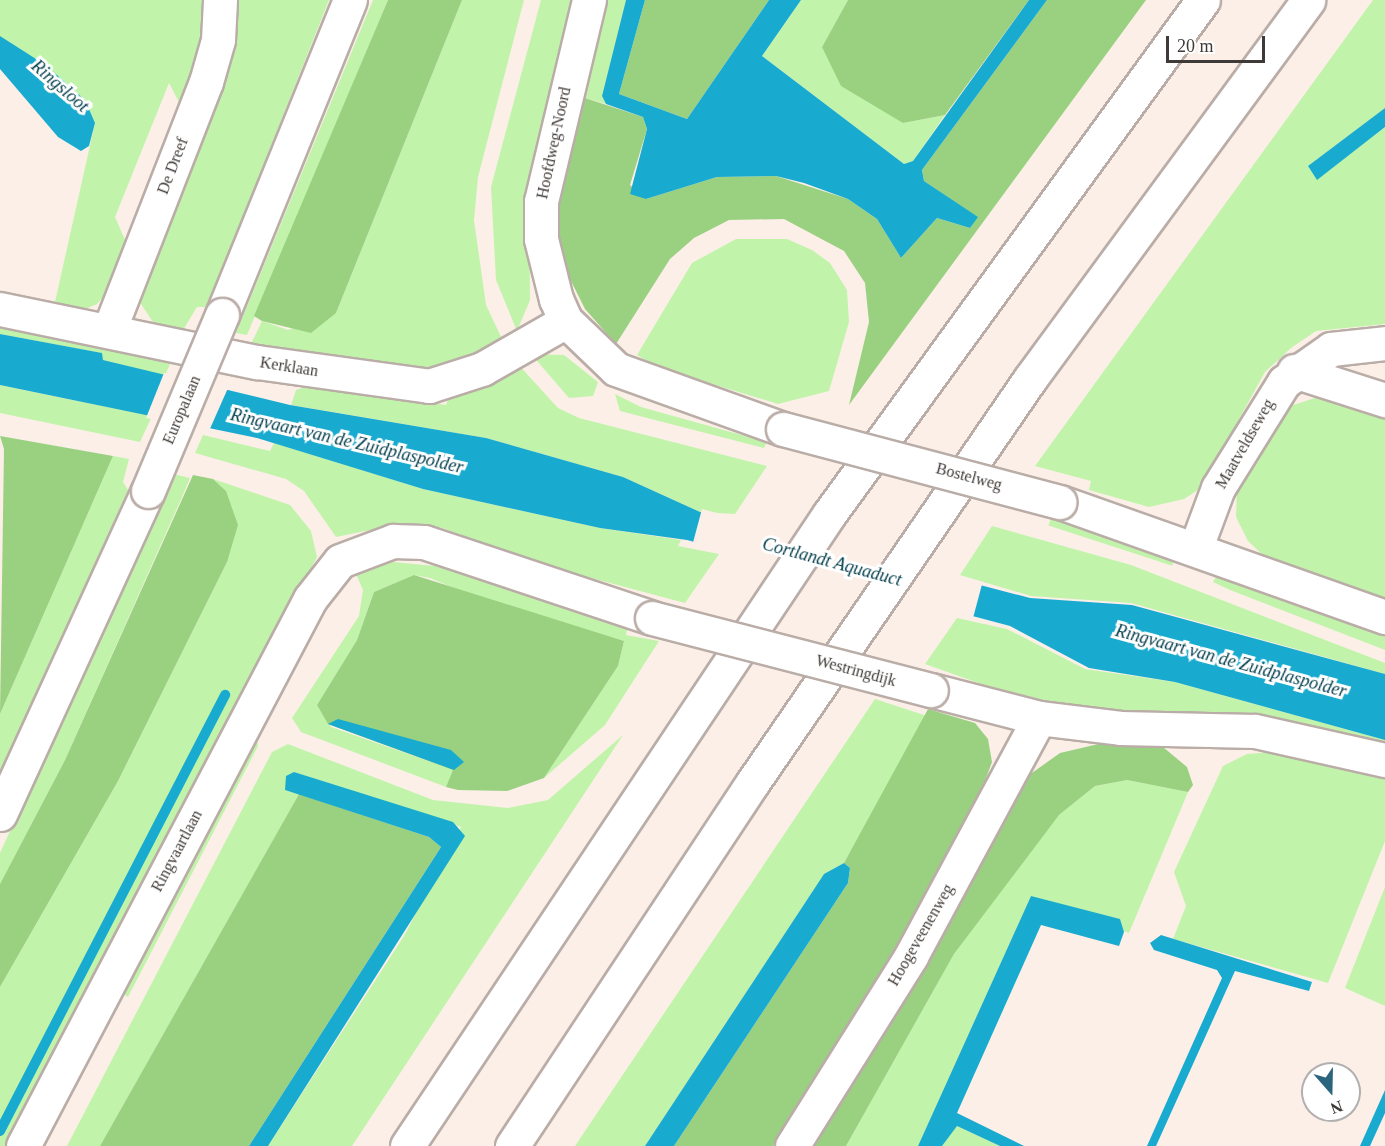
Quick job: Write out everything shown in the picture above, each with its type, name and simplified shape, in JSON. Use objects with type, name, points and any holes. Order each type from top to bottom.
[{"type":"main road","name":"De Dreef","points":[[110,328],[206,82],[218,40],[220,0]]},
{"type":"main road","name":"Europalaan","points":[[0,814],[148,491],[351,0]]},
{"type":"main road","name":"Hoofdweg-Noord","points":[[566,321],[545,268],[541,201],[589,0]]},
{"type":"main road","points":[[407,1146],[830,513],[1203,0]]},
{"type":"main road","points":[[512,1146],[753,782],[1030,379],[1308,0]]},
{"type":"main road","name":"Kerklaan","points":[[0,309],[110,328],[257,362],[429,386],[482,369],[566,321]]},
{"type":"main road","name":"Bostelweg","points":[[566,321],[616,369],[783,429],[1060,502],[1196,548],[1385,617]]},
{"type":"main road","name":"Maatveldseweg","points":[[1196,548],[1218,488],[1255,421],[1294,371],[1331,349],[1385,343]]},
{"type":"main road","points":[[1294,371],[1385,400]]},
{"type":"main road","name":"Westringdijk","points":[[340,561],[393,541],[424,542],[652,618],[1039,718],[1120,728],[1255,731],[1385,760]]},
{"type":"main road","name":"Ringvaartlaan","points":[[22,1146],[310,599],[340,561]]},
{"type":"main road","name":"Hoogeveenenweg","points":[[792,1146],[911,956],[1039,718]]},
{"type":"green space","points":[[0,0],[208,0],[204,57],[184,112],[169,83],[115,217],[129,249],[114,284],[97,304],[74,314],[53,311],[95,123],[0,36]]},
{"type":"green space","points":[[232,0],[329,0],[219,277],[205,307],[197,307],[183,330],[153,322],[137,298]]},
{"type":"green space","points":[[373,0],[388,0],[247,335],[236,333]]},
{"type":"green space","points":[[388,0],[462,0],[336,313],[311,333],[262,321],[254,316]]},
{"type":"green space","points":[[462,0],[524,0],[478,177],[474,220],[486,305],[503,341],[460,363],[413,372],[251,344],[262,321],[288,330],[336,313]]},
{"type":"green space","points":[[541,0],[574,0],[529,176],[530,300],[517,331],[496,280],[491,187]]},
{"type":"green space","points":[[605,0],[626,0],[602,96],[606,104],[579,96]]},
{"type":"green space","points":[[645,0],[769,0],[687,119],[619,94]]},
{"type":"green space","points":[[801,0],[848,0],[822,47],[903,123],[945,115],[913,161],[904,164],[762,56]]},
{"type":"green space","points":[[848,0],[1029,0],[945,115],[903,123],[841,86],[822,47]]},
{"type":"green space","points":[[1047,0],[1146,0],[849,405],[869,322],[865,283],[844,251],[784,219],[729,220],[694,238],[670,259],[616,344],[585,309],[563,265],[556,226],[559,176],[579,96],[643,117],[647,129],[630,185],[646,199],[717,177],[776,176],[848,199],[877,219],[901,258],[937,218],[970,228],[977,217],[924,181],[922,170]]},
{"type":"green space","points":[[1373,0],[1385,0],[1385,108],[1308,166],[1317,179],[1385,127],[1385,324],[1316,331],[1291,348],[1265,372],[1201,488],[1184,499],[1149,507],[1089,490],[1091,481],[1035,466]]},
{"type":"green space","points":[[736,239],[787,239],[812,250],[830,263],[847,290],[849,322],[829,391],[778,404],[657,367],[637,355],[692,263]]},
{"type":"green space","points":[[0,322],[171,361],[165,376],[103,360],[101,353],[0,334]]},
{"type":"green space","points":[[531,354],[564,355],[598,382],[593,396],[569,398]]},
{"type":"green space","points":[[516,362],[558,408],[579,418],[767,466],[735,514],[700,512],[623,477],[486,438],[291,405],[296,390],[315,384],[446,405],[450,393]]},
{"type":"green space","points":[[0,385],[152,416],[140,442],[0,413]]},
{"type":"green space","points":[[615,394],[641,407],[767,442],[764,448],[620,411]]},
{"type":"green space","points":[[1324,395],[1385,412],[1385,601],[1267,559],[1248,541],[1236,517],[1237,485],[1284,408]]},
{"type":"green space","points":[[203,435],[270,451],[274,443],[423,489],[600,528],[681,540],[678,546],[719,554],[685,603],[535,563],[443,528],[405,523],[336,537],[304,491],[286,479],[195,453]]},
{"type":"green space","points":[[0,436],[113,456],[0,714],[4,449]]},
{"type":"green space","points":[[113,456],[129,459],[123,482],[128,490],[0,774],[0,714]]},
{"type":"green space","points":[[173,474],[190,478],[65,760],[0,884],[0,853]]},
{"type":"green space","points":[[193,475],[213,479],[226,491],[238,525],[227,562],[118,781],[0,987],[0,884],[65,760]]},
{"type":"green space","points":[[213,479],[290,505],[311,531],[317,557],[12,1146],[0,1146],[0,987],[118,781],[227,562],[226,491]]},
{"type":"green space","points":[[1051,518],[1175,558],[1172,566],[1049,526]]},
{"type":"green space","points":[[992,526],[1131,565],[1385,663],[1385,674],[1131,603],[1031,596],[960,575]]},
{"type":"green space","points":[[393,562],[435,566],[628,627],[626,635],[659,641],[605,725],[544,778],[618,666],[624,641],[485,601],[430,578],[414,575],[374,592],[357,640],[317,705],[331,727],[454,770],[446,787],[301,732],[292,718],[359,616],[363,590],[356,574]]},
{"type":"green space","points":[[1218,573],[1385,634],[1385,650],[1230,590],[1213,582]]},
{"type":"green space","points":[[414,575],[624,641],[618,666],[544,778],[507,791],[458,790],[446,787],[453,770],[328,724],[317,705],[357,640],[374,592]]},
{"type":"green space","points":[[957,618],[1007,629],[1085,669],[1175,682],[1385,740],[1385,748],[1079,709],[984,685],[925,664]]},
{"type":"green space","points":[[875,699],[927,716],[844,863],[824,874],[645,1146],[575,1146]]},
{"type":"green space","points":[[928,709],[975,723],[988,739],[992,762],[975,808],[889,966],[773,1146],[674,1146],[848,883],[850,868],[844,863]]},
{"type":"green space","points":[[256,735],[258,746],[128,997],[120,991]]},
{"type":"green space","points":[[623,735],[352,1146],[268,1146],[404,936],[461,827],[294,772],[285,790],[299,794],[100,1146],[67,1146],[272,752],[288,744],[433,800],[508,808],[548,800]]},
{"type":"green space","points":[[1107,742],[1157,742],[1187,767],[1193,785],[1188,792],[1127,780],[1095,786],[1059,815],[954,954],[846,1146],[802,1146],[1022,780],[1060,753]]},
{"type":"green space","points":[[1284,751],[1382,773],[1385,779],[1385,841],[1328,983],[1173,939],[1186,906],[1174,872],[1223,766],[1247,754]]},
{"type":"green space","points":[[1127,780],[1188,792],[1129,933],[1031,896],[918,1146],[846,1146],[954,954],[1029,851],[1059,815],[1095,786]]},
{"type":"green space","points":[[299,794],[429,837],[441,847],[249,1146],[100,1146]]},
{"type":"green space","points":[[1385,887],[1385,1006],[1345,988]]},
{"type":"green space","points":[[957,1126],[1000,1146],[942,1146],[950,1128]]},
{"type":"water","points":[[626,0],[645,0],[619,94],[687,119],[769,0],[801,0],[762,56],[904,164],[913,161],[1029,0],[1047,0],[922,170],[924,181],[978,217],[970,228],[937,218],[901,258],[877,219],[848,199],[804,183],[776,176],[717,177],[646,199],[630,194],[647,129],[643,117],[606,104],[602,96]]},
{"type":"water","name":"Ringsloot","points":[[0,36],[47,66],[85,100],[95,123],[89,146],[81,151],[58,137],[0,69]]},
{"type":"water","points":[[1385,108],[1385,127],[1317,180],[1308,166]]},
{"type":"water","points":[[0,334],[102,353],[103,360],[290,405],[486,438],[623,477],[700,512],[1030,598],[1132,605],[1385,674],[1385,740],[1175,682],[1089,668],[1010,626],[687,540],[600,528],[423,489],[257,438],[0,385]]},
{"type":"water","points":[[338,719],[451,750],[464,762],[454,770],[328,724]]},
{"type":"water","points":[[294,772],[453,822],[465,836],[268,1146],[249,1146],[441,847],[429,837],[285,790],[286,776]]},
{"type":"water","points":[[844,863],[850,868],[848,883],[674,1146],[645,1146],[824,874]]},
{"type":"water","points":[[1031,896],[1120,919],[1124,932],[1119,946],[1041,925],[957,1113],[1024,1146],[1000,1146],[957,1126],[942,1146],[918,1146]]},
{"type":"water","points":[[1161,935],[1312,982],[1309,991],[1235,971],[1156,1146],[1147,1146],[1222,978],[1217,970],[1154,950],[1150,943]]},
{"type":"water","points":[[1385,1090],[1385,1113],[1370,1146],[1360,1146]]},
{"type":"pier","points":[[164,373],[228,388],[209,431],[146,418]]},
{"type":"pier","points":[[702,509],[982,584],[973,620],[692,545]]},
{"type":"waterway","points":[[0,1131],[225,695]]},
{"type":"water label","name":"Ringvaart van de Zuidplaspolder","points":[[347,441]]},
{"type":"water label","name":"Cortlandt Aquaduct","points":[[832,562]]},
{"type":"water label","name":"Ringvaart van de Zuidplaspolder","points":[[1231,661]]}]
